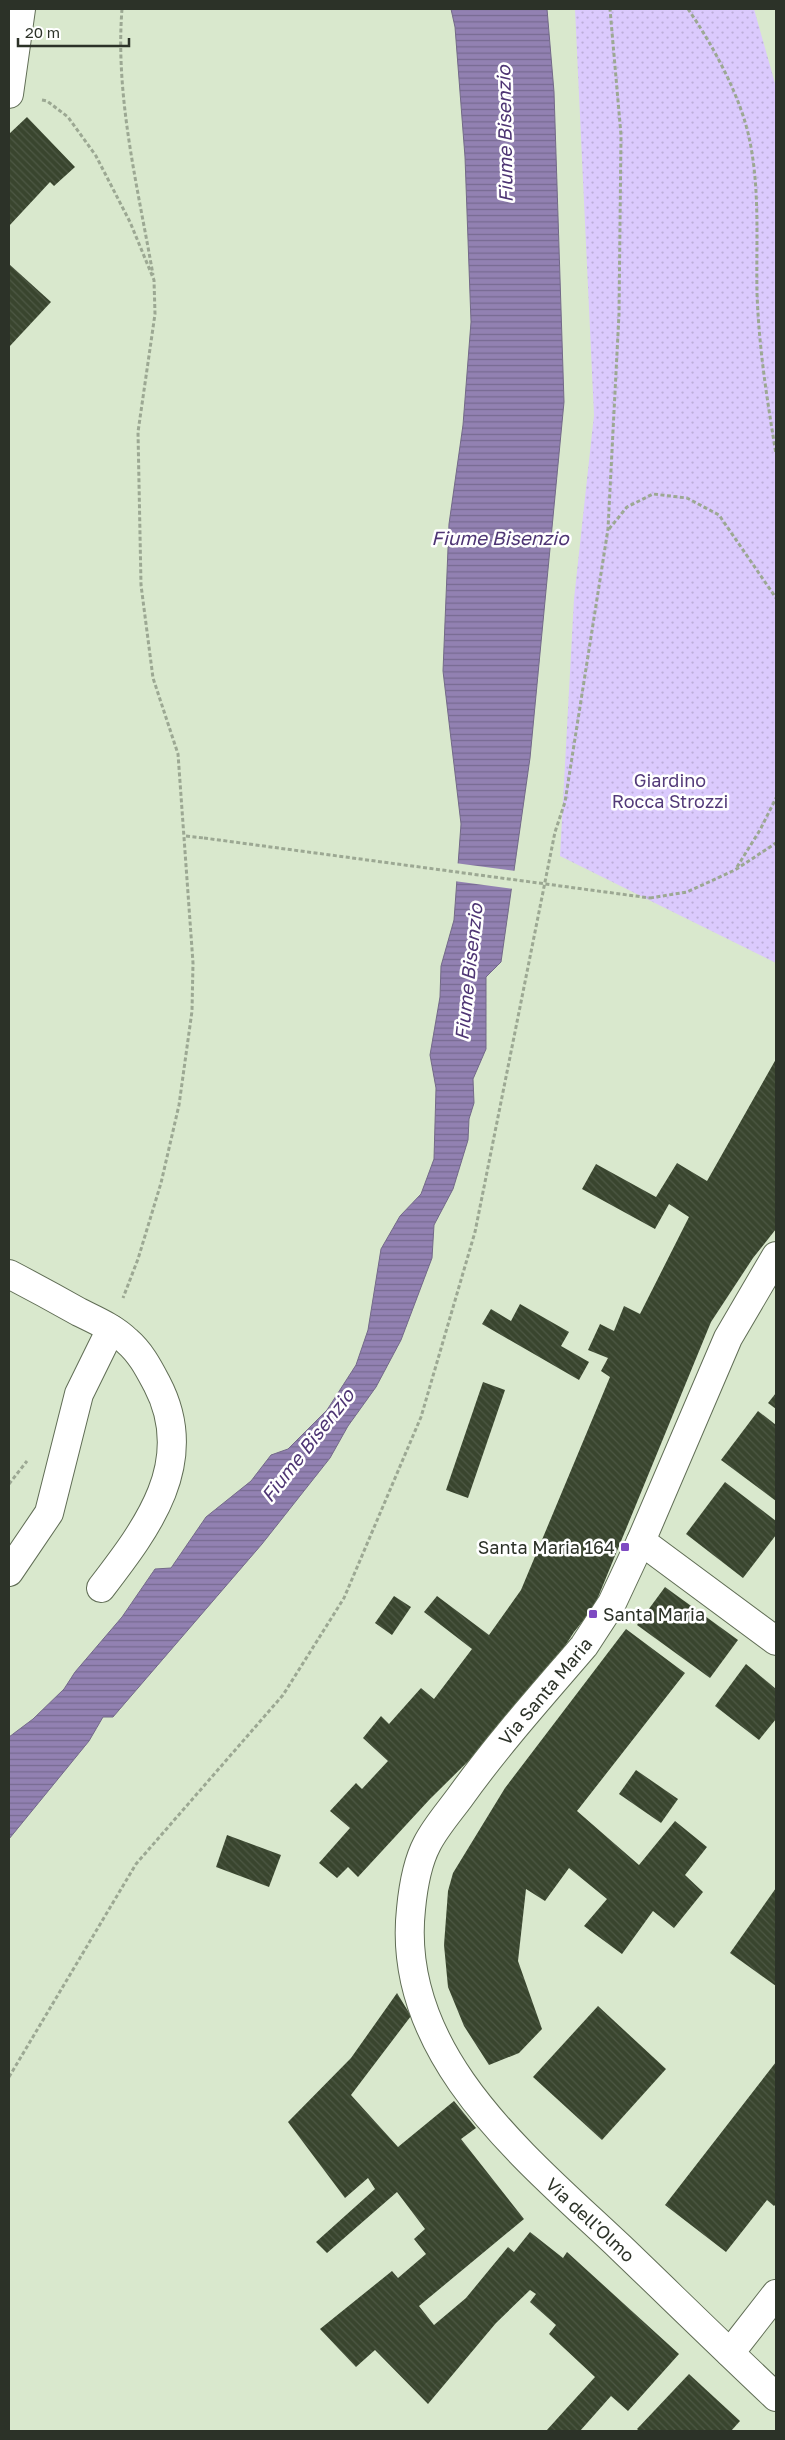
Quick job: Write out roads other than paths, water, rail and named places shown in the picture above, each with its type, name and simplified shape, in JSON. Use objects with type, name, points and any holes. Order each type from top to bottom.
[{"type":"street","points":[[16,90],[21,9]]},
{"type":"street","name":"Via Santa Maria","points":[[429,2021],[413,1976],[408,1942],[412,1898],[426,1845],[484,1764],[584,1646],[612,1603],[641,1541],[728,1338],[776,1256]]},
{"type":"street","points":[[9,1274],[111,1329],[128,1341],[144,1360],[164,1397],[173,1430],[171,1464],[161,1498],[128,1553],[101,1588]]},
{"type":"street","points":[[9,1572],[49,1513],[79,1394],[111,1329]]},
{"type":"street","points":[[641,1541],[776,1641]]},
{"type":"street","name":"Via dell'Olmo","points":[[429,2021],[453,2070],[492,2121],[524,2155],[776,2397]]},
{"type":"street","points":[[730,2353],[776,2294]]},
{"type":"water","name":"Fiume Bisenzio","points":[[451,9],[547,9],[554,92],[564,402],[530,758],[501,962],[486,977],[486,1049],[473,1079],[474,1103],[469,1119],[468,1140],[453,1189],[434,1225],[432,1258],[401,1340],[376,1387],[348,1426],[330,1458],[262,1544],[113,1717],[103,1717],[89,1741],[9,1839],[9,1737],[33,1719],[64,1689],[75,1672],[122,1617],[155,1569],[171,1568],[206,1517],[251,1481],[271,1455],[288,1449],[327,1410],[356,1365],[368,1330],[381,1249],[400,1216],[421,1194],[434,1159],[436,1088],[430,1055],[440,997],[441,966],[454,920],[461,824],[443,671],[449,524],[463,425],[471,322],[465,157],[455,27]]},
{"type":"place","name":"Santa Maria 164","points":[[625,1547]]},
{"type":"place","name":"Santa Maria","points":[[593,1614]]},
{"type":"park label","name":"Giardino Rocca Strozzi","points":[[670,790]]}]
